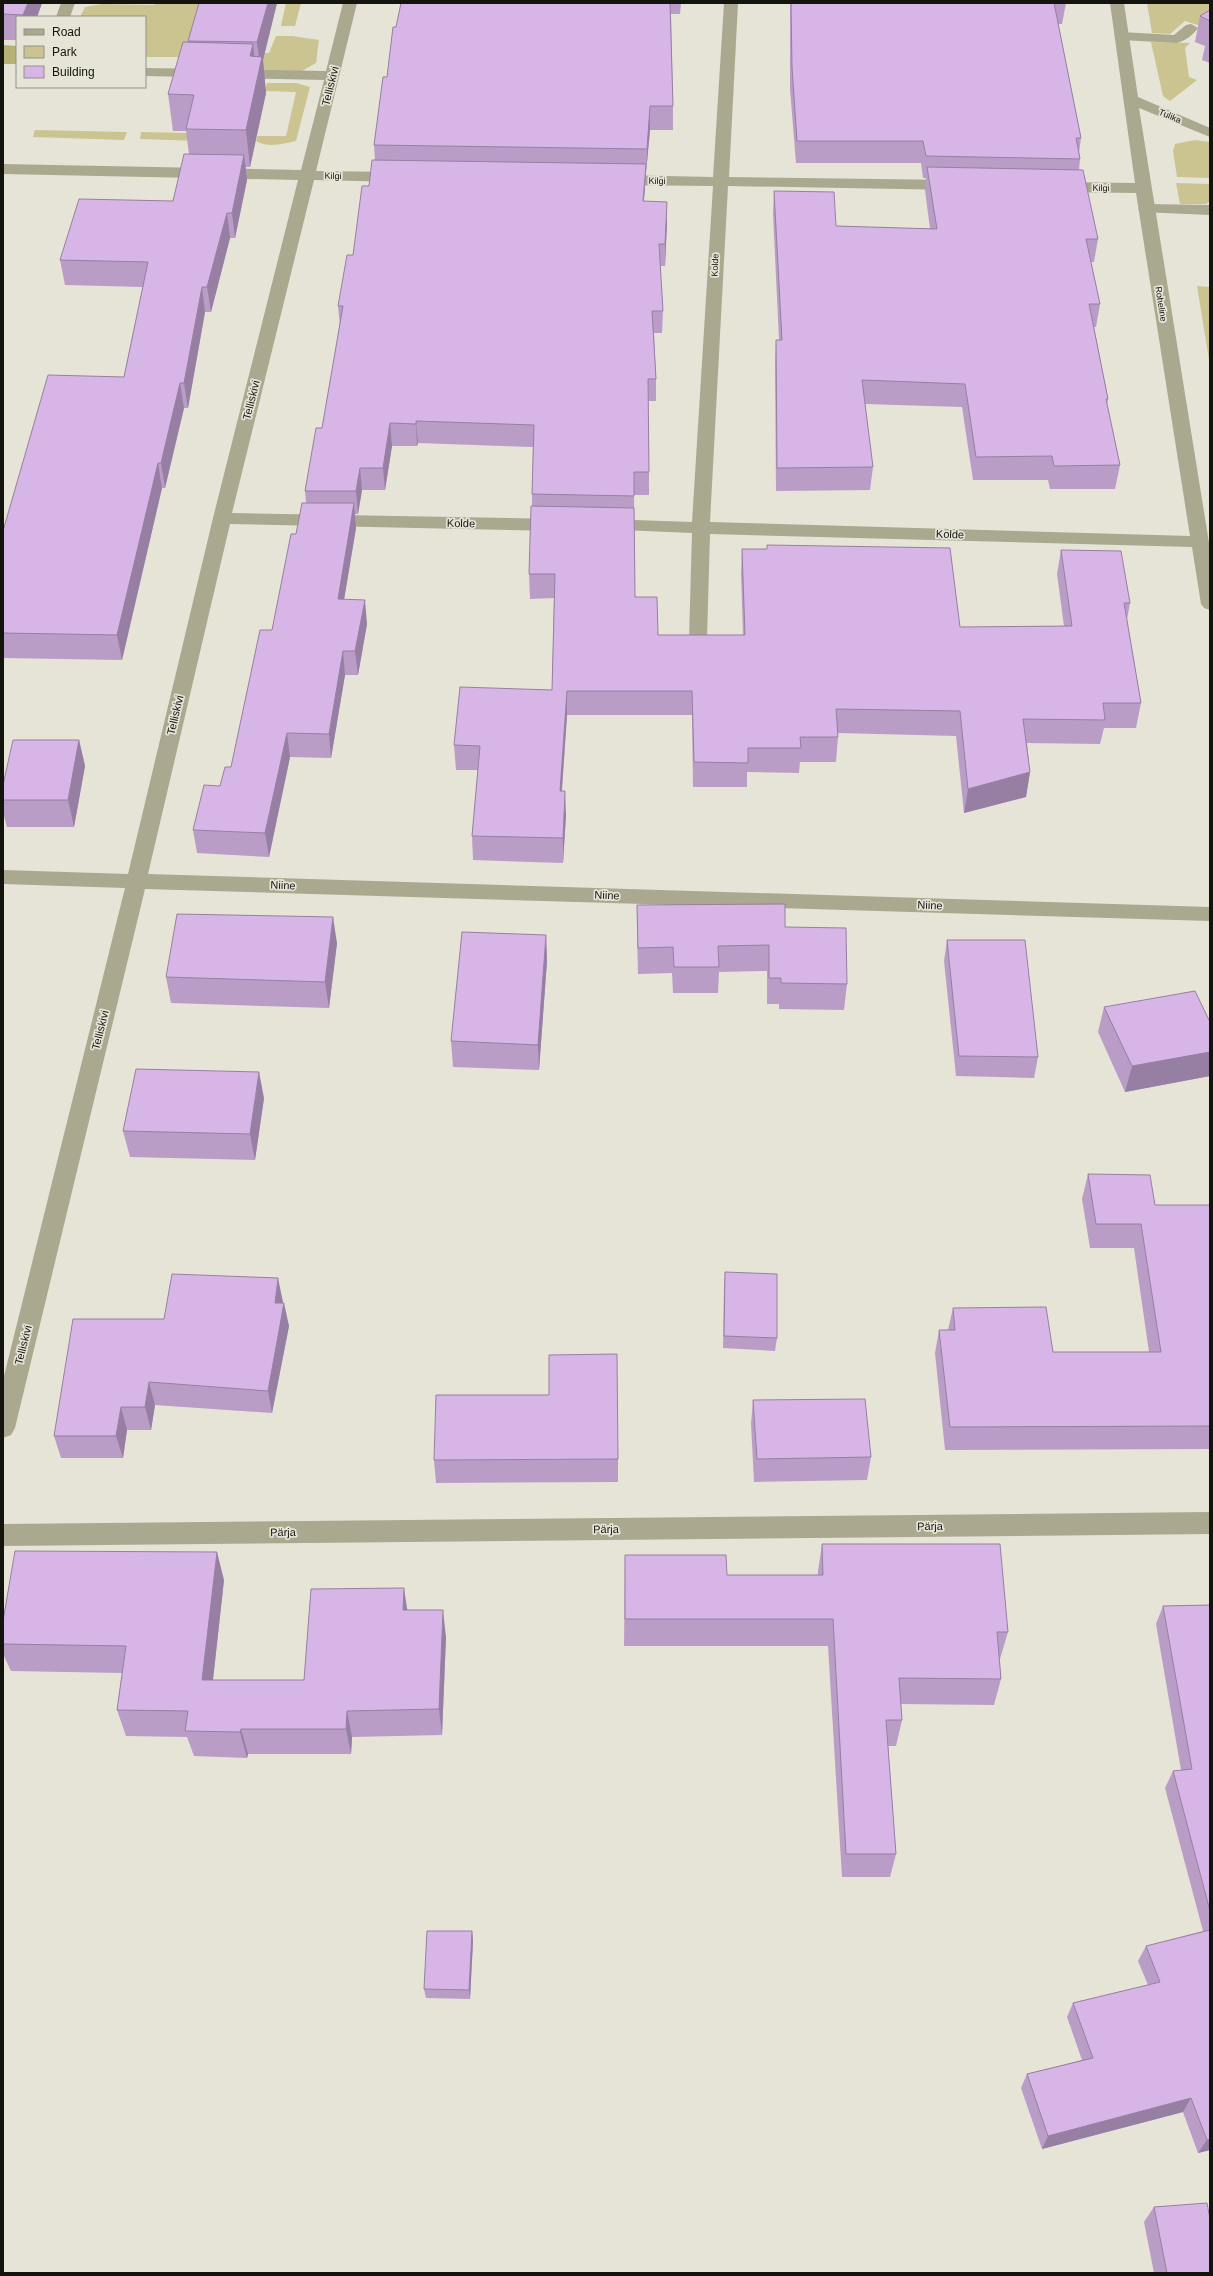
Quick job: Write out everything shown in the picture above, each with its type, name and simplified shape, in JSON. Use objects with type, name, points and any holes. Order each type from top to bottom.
[{"type":"street","points":[[63,16],[68,3]]},
{"type":"street","name":"Telliskivi","points":[[3,1428],[222,518],[350,3]]},
{"type":"street","name":"Kolde","points":[[698,639],[701,527],[731,3]]},
{"type":"street","name":"Roheline","points":[[1117,3],[1146,209],[1210,604]]},
{"type":"street","points":[[1121,36],[1177,39],[1191,28]]},
{"type":"street","points":[[146,72],[332,76]]},
{"type":"street","name":"Tulika","points":[[1130,99],[1210,133]]},
{"type":"street","name":"Kilgi","points":[[3,169],[418,177]]},
{"type":"street","name":"Kilgi","points":[[601,180],[968,186]]},
{"type":"street","name":"Kilgi","points":[[1040,187],[1143,188]]},
{"type":"street","points":[[1146,209],[1210,210]]},
{"type":"street","name":"Kolde","points":[[222,518],[701,527],[1199,542]]},
{"type":"street","name":"Niine","points":[[3,877],[1210,914]]},
{"type":"street","name":"Pärja","points":[[3,1535],[1210,1523]]},
{"type":"green space","points":[[155,3],[201,3],[184,57],[146,57],[146,16],[80,16],[85,7],[102,4],[154,5]]},
{"type":"green space","points":[[286,3],[301,3],[295,26],[281,26]]},
{"type":"green space","points":[[1147,3],[1210,3],[1210,29],[1185,21],[1170,34],[1152,33]]},
{"type":"green space","points":[[276,36],[292,36],[319,40],[316,63],[300,72],[268,72],[252,61],[195,52],[269,53]]},
{"type":"green space","points":[[1151,42],[1190,43],[1185,48],[1189,77],[1197,80],[1170,101],[1163,96]]},
{"type":"green space","points":[[267,83],[296,83],[310,87],[296,141],[270,145],[256,141],[258,136],[286,136],[296,92],[265,91]]},
{"type":"green space","points":[[35,130],[127,132],[124,140],[33,137]]},
{"type":"green space","points":[[141,132],[234,134],[232,142],[140,139]]},
{"type":"green space","points":[[1195,140],[1210,142],[1210,178],[1177,177],[1173,151],[1175,144]]},
{"type":"green space","points":[[1176,183],[1210,184],[1210,201],[1206,204],[1180,204]]},
{"type":"green space","points":[[1197,286],[1210,287],[1210,366]]},
{"type":"shaded area","points":[[3,45],[16,46],[16,64],[3,64]]},
{"type":"building","points":[[3,3],[28,3],[23,15],[3,14]]},
{"type":"building","points":[[199,3],[268,3],[257,42],[188,41]]},
{"type":"building","points":[[401,3],[670,3],[673,106],[650,106],[647,149],[374,145],[383,77],[387,77],[393,27],[396,27]]},
{"type":"building","points":[[791,3],[1054,3],[1081,138],[1076,138],[1080,159],[926,156],[923,141],[797,141],[792,67]]},
{"type":"building","points":[[1210,10],[1210,21],[1200,16]]},
{"type":"building","points":[[183,42],[253,44],[250,56],[262,57],[246,130],[186,129],[194,95],[168,94]]},
{"type":"building","points":[[184,154],[244,155],[232,213],[227,213],[207,287],[202,287],[184,383],[180,383],[161,463],[158,463],[117,635],[3,633],[3,531],[48,375],[124,377],[148,262],[60,260],[79,199],[173,201]]},
{"type":"building","points":[[372,160],[646,164],[643,201],[667,202],[665,244],[659,244],[663,311],[652,311],[656,379],[648,379],[649,472],[634,472],[634,496],[532,494],[534,425],[416,421],[416,424],[390,423],[383,468],[360,468],[356,491],[305,491],[316,428],[322,428],[343,306],[338,306],[347,255],[353,255],[362,186],[369,186]]},
{"type":"building","points":[[927,167],[1083,170],[1098,239],[1086,239],[1100,304],[1089,304],[1108,399],[1106,399],[1120,465],[1054,466],[1052,456],[976,457],[965,384],[862,380],[873,467],[777,468],[776,340],[782,340],[774,191],[834,192],[836,226],[937,229]]},
{"type":"building","points":[[302,503],[354,503],[338,599],[365,600],[355,651],[343,651],[329,734],[287,733],[265,833],[193,830],[204,785],[220,786],[225,767],[231,767],[260,630],[272,630],[291,534],[296,534]]},
{"type":"building","points":[[531,506],[634,508],[635,597],[657,597],[658,635],[745,635],[742,549],[767,549],[767,545],[950,548],[960,627],[1072,626],[1061,550],[1121,551],[1130,603],[1124,603],[1141,703],[1103,703],[1105,720],[1023,719],[1030,772],[968,789],[960,711],[836,709],[838,737],[800,737],[801,748],[748,748],[748,763],[694,762],[692,691],[567,691],[560,791],[565,791],[563,838],[472,836],[480,746],[454,745],[460,687],[552,690],[555,574],[529,574]]},
{"type":"building","points":[[13,740],[79,740],[68,800],[3,800],[3,785]]},
{"type":"building","points":[[785,904],[785,927],[846,928],[847,984],[781,983],[781,978],[769,978],[769,945],[718,946],[719,967],[674,967],[673,947],[638,948],[637,905]]},
{"type":"building","points":[[177,914],[333,917],[325,982],[166,977]]},
{"type":"building","points":[[462,932],[546,935],[538,1045],[451,1041]]},
{"type":"building","points":[[947,940],[1025,940],[1038,1057],[959,1056]]},
{"type":"building","points":[[1195,991],[1210,1022],[1210,1052],[1132,1066],[1104,1007]]},
{"type":"building","points":[[136,1069],[259,1072],[250,1134],[123,1131]]},
{"type":"building","points":[[1088,1174],[1150,1175],[1155,1205],[1210,1205],[1210,1426],[950,1427],[939,1330],[955,1330],[953,1308],[1046,1307],[1053,1352],[1161,1352],[1141,1224],[1096,1224]]},
{"type":"building","points":[[725,1272],[777,1274],[777,1338],[724,1336]]},
{"type":"building","points":[[172,1274],[278,1278],[275,1303],[284,1303],[268,1391],[149,1382],[145,1407],[121,1407],[116,1436],[54,1436],[73,1319],[164,1319]]},
{"type":"building","points":[[617,1354],[618,1459],[434,1460],[436,1395],[549,1395],[549,1355]]},
{"type":"building","points":[[865,1399],[871,1457],[757,1459],[753,1400]]},
{"type":"building","points":[[822,1544],[1000,1544],[1008,1632],[997,1632],[1001,1679],[899,1678],[902,1720],[886,1720],[896,1854],[846,1854],[833,1619],[625,1619],[625,1555],[726,1555],[727,1575],[823,1575]]},
{"type":"building","points":[[15,1551],[217,1552],[202,1680],[304,1680],[311,1589],[404,1588],[403,1610],[443,1610],[439,1709],[347,1711],[346,1729],[241,1729],[240,1732],[185,1731],[188,1711],[117,1710],[126,1646],[3,1644],[3,1621]]},
{"type":"building","points":[[1210,1605],[1210,1911],[1173,1771],[1192,1769],[1163,1606]]},
{"type":"building","points":[[1210,1930],[1210,2139],[1207,2140],[1191,2098],[1048,2136],[1027,2074],[1093,2058],[1073,2003],[1160,1982],[1146,1946]]},
{"type":"building","points":[[427,1931],[472,1931],[469,1990],[424,1989]]},
{"type":"building","points":[[1207,2203],[1210,2219],[1210,2273],[1167,2273],[1154,2207]]}]
